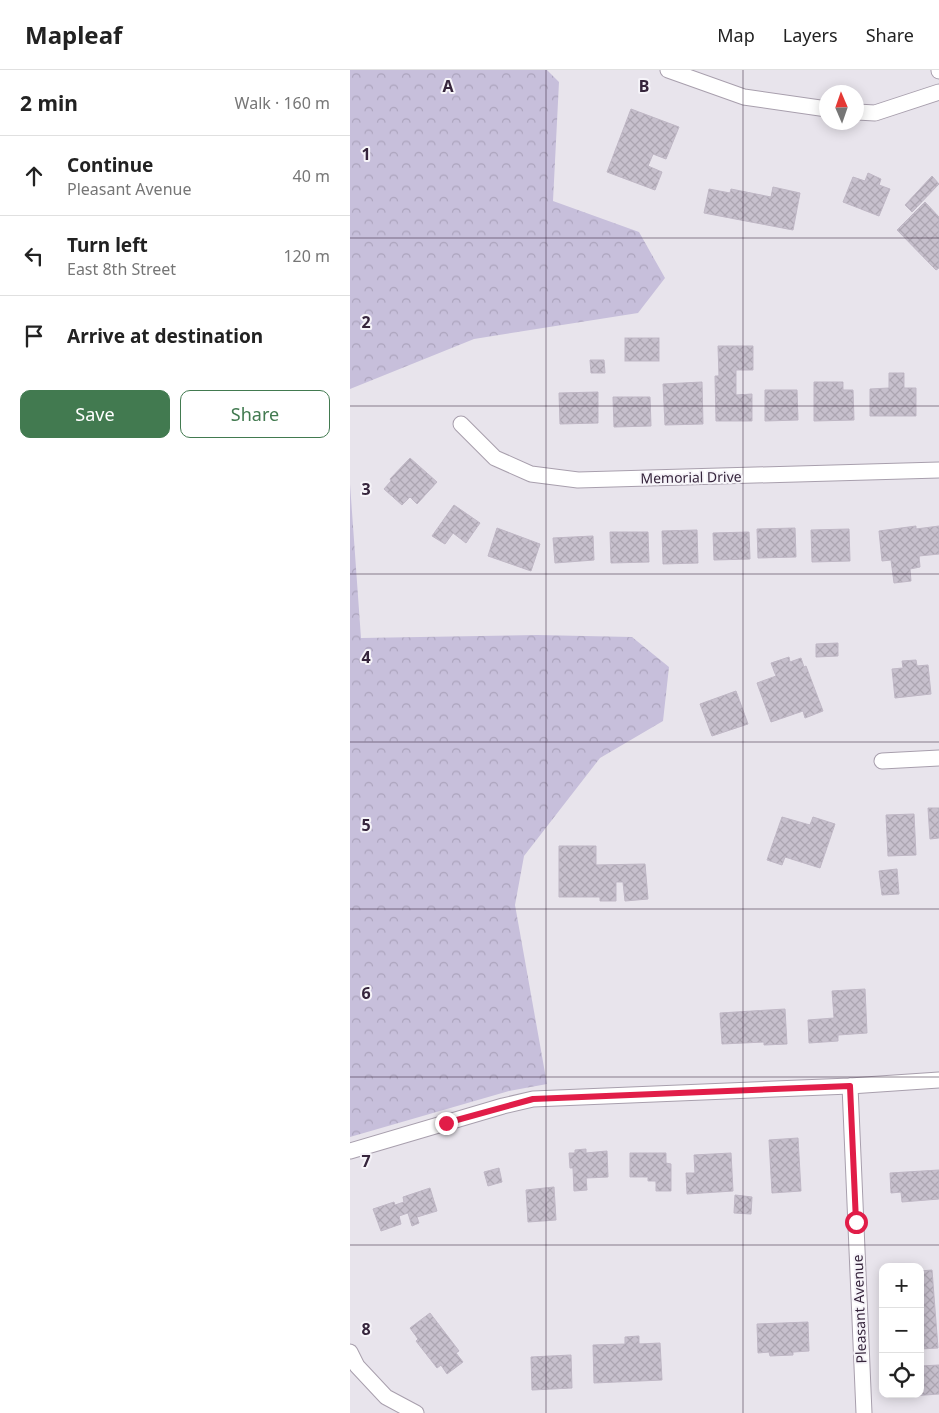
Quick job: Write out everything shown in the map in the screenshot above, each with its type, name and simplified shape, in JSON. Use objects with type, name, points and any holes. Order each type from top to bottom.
[{"type":"street","points":[[668,70],[744,97],[819,108]]},
{"type":"street","points":[[864,112],[875,113],[939,92]]},
{"type":"street","name":"Memorial Drive","points":[[461,424],[495,458],[531,474],[578,480],[939,470]]},
{"type":"street","points":[[882,761],[939,758]]},
{"type":"street","points":[[350,1151],[533,1099],[850,1086],[939,1080]]},
{"type":"street","name":"Pleasant Avenue","points":[[850,1086],[864,1413]]},
{"type":"street","points":[[350,1352],[357,1366],[386,1397],[416,1413]]},
{"type":"green space","points":[[350,70],[547,70],[559,82],[553,201],[639,232],[665,278],[638,313],[474,339],[350,389]]},
{"type":"green space","points":[[350,484],[361,638],[537,635],[632,637],[669,667],[663,721],[600,758],[524,856],[515,905],[547,1084],[509,1091],[350,1137]]},
{"type":"building","points":[[631,109],[679,127],[666,159],[653,154],[648,166],[662,172],[655,190],[607,172]]},
{"type":"building","points":[[868,173],[881,179],[879,185],[890,189],[879,216],[843,202],[853,177],[865,181]]},
{"type":"building","points":[[932,176],[939,184],[912,212],[905,205]]},
{"type":"building","points":[[773,187],[800,193],[793,230],[704,213],[709,189],[730,193],[731,189],[771,197]]},
{"type":"building","points":[[925,202],[939,217],[939,268],[936,270],[897,230]]},
{"type":"building","points":[[625,338],[659,338],[659,361],[625,361]]},
{"type":"building","points":[[718,346],[753,346],[753,370],[736,370],[736,395],[752,394],[752,421],[716,421],[715,376],[719,376]]},
{"type":"building","points":[[590,360],[604,360],[605,373],[591,373]]},
{"type":"building","points":[[889,373],[904,373],[904,388],[916,388],[916,416],[870,416],[870,389],[889,388]]},
{"type":"building","points":[[702,382],[703,424],[665,425],[663,384]]},
{"type":"building","points":[[814,382],[843,382],[843,390],[853,390],[854,420],[814,421]]},
{"type":"building","points":[[765,390],[797,390],[798,420],[765,421]]},
{"type":"building","points":[[598,392],[598,423],[560,424],[559,393]]},
{"type":"building","points":[[613,397],[650,397],[651,426],[614,427]]},
{"type":"building","points":[[410,458],[437,482],[417,504],[410,497],[402,505],[384,489],[391,481],[390,479]]},
{"type":"building","points":[[454,505],[480,523],[466,543],[453,533],[445,544],[432,536]]},
{"type":"building","points":[[916,526],[916,529],[939,526],[939,554],[919,556],[920,567],[910,569],[911,581],[894,583],[891,560],[882,561],[879,531]]},
{"type":"building","points":[[497,528],[540,544],[531,571],[488,556]]},
{"type":"building","points":[[795,528],[796,557],[758,558],[757,529]]},
{"type":"building","points":[[849,529],[850,561],[812,562],[811,530]]},
{"type":"building","points":[[697,530],[698,563],[663,564],[662,531]]},
{"type":"building","points":[[610,532],[648,532],[649,562],[611,563]]},
{"type":"building","points":[[749,532],[750,559],[714,560],[713,533]]},
{"type":"building","points":[[593,536],[594,560],[555,563],[553,538]]},
{"type":"building","points":[[838,643],[838,656],[816,657],[816,644]]},
{"type":"building","points":[[789,657],[790,662],[801,658],[804,667],[806,666],[823,711],[805,718],[803,711],[771,722],[757,683],[776,676],[771,663]]},
{"type":"building","points":[[916,660],[917,666],[928,665],[931,694],[895,698],[892,669],[903,668],[902,661]]},
{"type":"building","points":[[736,691],[748,724],[712,736],[700,704]]},
{"type":"building","points":[[928,808],[939,808],[939,838],[930,839]]},
{"type":"building","points":[[914,814],[916,855],[888,856],[886,815]]},
{"type":"building","points":[[782,817],[810,825],[813,817],[835,824],[820,868],[785,857],[782,865],[767,860]]},
{"type":"building","points":[[559,846],[596,846],[596,865],[645,864],[648,899],[625,901],[623,882],[616,882],[616,901],[600,901],[600,897],[559,897]]},
{"type":"building","points":[[897,869],[899,894],[882,895],[879,871]]},
{"type":"building","points":[[865,989],[867,1033],[838,1035],[838,1041],[809,1043],[808,1020],[834,1018],[832,991]]},
{"type":"building","points":[[785,1009],[787,1044],[764,1045],[764,1042],[722,1044],[720,1013]]},
{"type":"building","points":[[798,1138],[801,1191],[772,1193],[769,1140]]},
{"type":"building","points":[[586,1149],[586,1153],[607,1151],[608,1177],[586,1178],[587,1190],[574,1191],[573,1168],[570,1168],[569,1153],[575,1153],[575,1150]]},
{"type":"building","points":[[630,1153],[666,1153],[666,1163],[671,1164],[671,1191],[656,1191],[656,1181],[648,1181],[648,1177],[630,1177]]},
{"type":"building","points":[[731,1153],[733,1191],[687,1194],[686,1173],[695,1173],[694,1155]]},
{"type":"building","points":[[499,1168],[502,1182],[488,1186],[484,1172]]},
{"type":"building","points":[[939,1170],[939,1199],[902,1202],[901,1192],[891,1193],[890,1173]]},
{"type":"building","points":[[554,1187],[556,1220],[528,1222],[526,1190]]},
{"type":"building","points":[[430,1188],[437,1211],[417,1217],[419,1223],[412,1226],[408,1213],[399,1216],[401,1224],[381,1231],[373,1209],[394,1202],[395,1205],[404,1202],[403,1197]]},
{"type":"building","points":[[735,1195],[752,1197],[751,1214],[734,1213]]},
{"type":"building","points":[[932,1270],[938,1348],[924,1349],[924,1271]]},
{"type":"building","points":[[430,1313],[459,1351],[456,1353],[463,1362],[447,1374],[441,1365],[437,1368],[416,1341],[418,1339],[410,1328]]},
{"type":"building","points":[[808,1322],[809,1351],[793,1352],[793,1355],[770,1356],[769,1352],[758,1353],[757,1324]]},
{"type":"building","points":[[639,1336],[639,1344],[660,1343],[662,1380],[594,1383],[593,1345],[625,1344],[625,1337]]},
{"type":"building","points":[[571,1355],[572,1388],[532,1390],[531,1357]]},
{"type":"building","points":[[939,1365],[939,1394],[924,1395],[924,1366]]},
{"type":"route","points":[[446,1123],[533,1099],[850,1086],[856,1222]]}]
